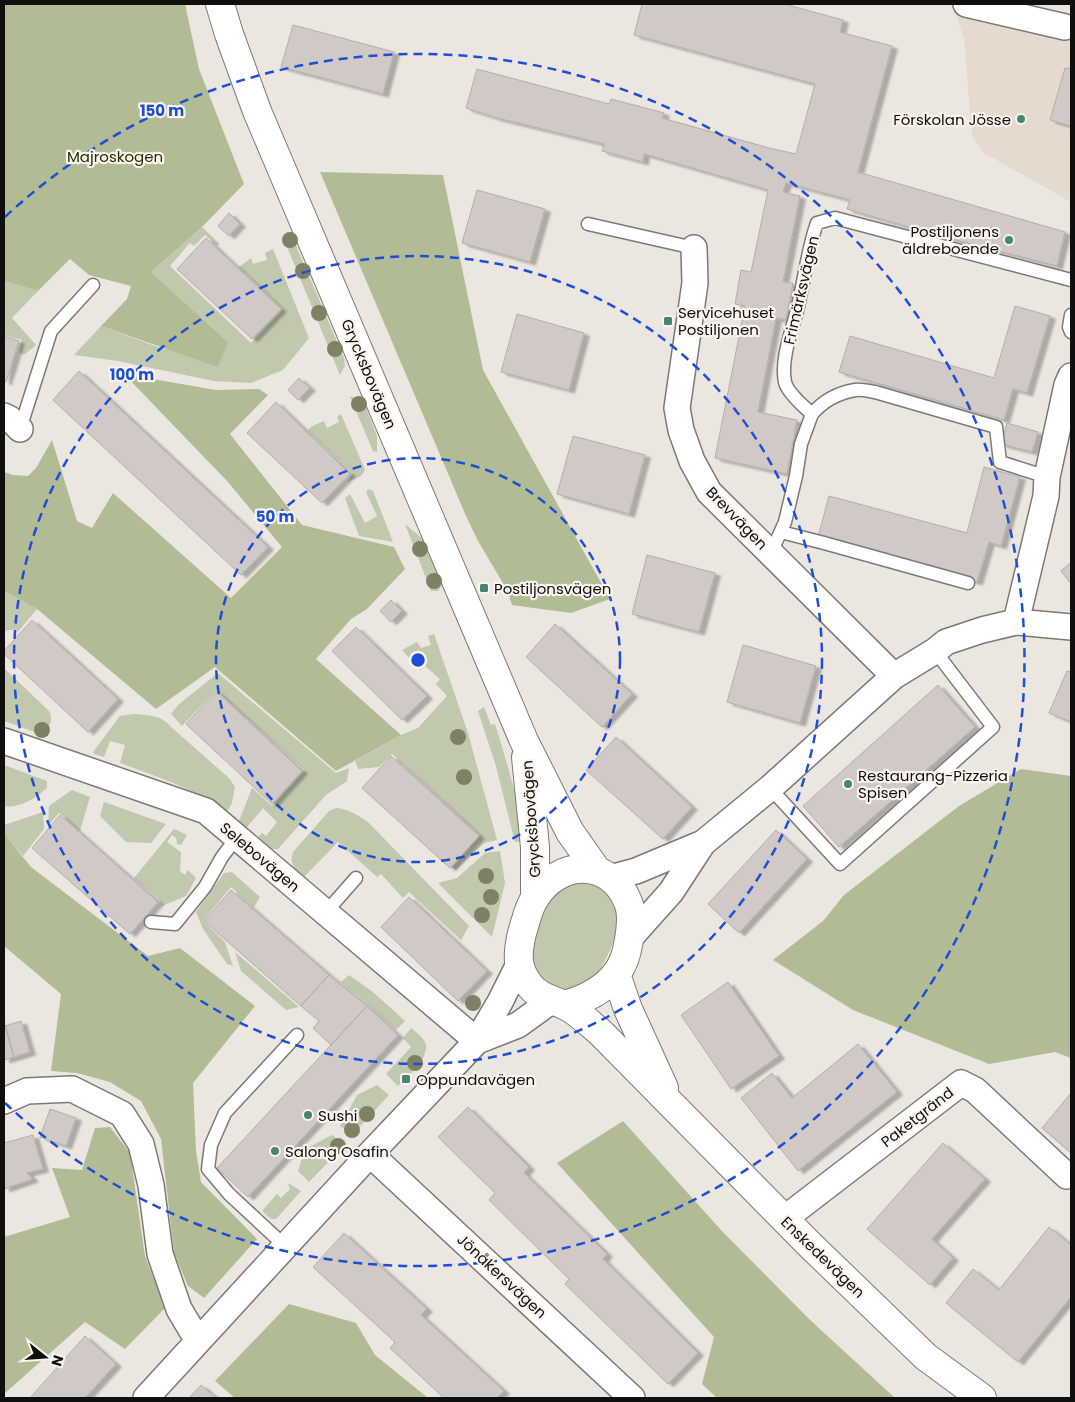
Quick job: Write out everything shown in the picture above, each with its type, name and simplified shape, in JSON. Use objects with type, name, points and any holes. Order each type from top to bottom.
[{"type":"street","name":"Grycksbovägen","points":[[220,4],[257,111],[524,741],[570,832],[603,874]]},
{"type":"street","points":[[966,4],[1065,27]]},
{"type":"street","name":"Brevvägen","points":[[694,248],[696,283],[677,408],[681,430],[692,461],[709,492],[776,543],[894,676]]},
{"type":"street","points":[[1016,622],[1046,496],[1047,477],[1067,385],[1071,376]]},
{"type":"street","points":[[146,1398],[370,1154],[477,1041],[518,966],[520,944],[528,913],[535,897],[550,881],[578,868],[603,874],[636,871],[703,843],[770,788],[894,676],[935,651],[946,642],[982,630],[1016,622],[1071,627]]},
{"type":"street","name":"Selebovägen","points":[[4,741],[206,812],[477,1041]]},
{"type":"street","name":"Grycksbovägen","points":[[524,741],[535,847],[535,897]]},
{"type":"street","points":[[629,939],[671,892],[703,843]]},
{"type":"street","points":[[477,1041],[518,1025],[558,1003],[584,1000],[604,986],[616,974],[625,957],[629,939],[630,917],[628,902],[620,888],[603,874]]},
{"type":"street","name":"Enskedevägen","points":[[518,966],[531,988],[558,1003],[600,1032],[784,1219],[926,1357],[982,1398]]},
{"type":"street","name":"Enskedevägen","points":[[616,974],[628,1009],[672,1105]]},
{"type":"street","name":"Paketgränd","points":[[784,1219],[961,1083],[975,1090],[1067,1176]]},
{"type":"street","points":[[4,1101],[27,1091],[72,1089],[122,1114],[141,1144],[151,1185],[160,1254],[179,1309],[198,1341]]},
{"type":"street","name":"Jönåkersvägen","points":[[370,1154],[632,1398]]},
{"type":"lane","name":"Frimärksvägen","points":[[812,414],[785,383],[786,353],[799,303],[812,237],[817,223],[835,218],[1071,280]]},
{"type":"lane","points":[[588,224],[694,248]]},
{"type":"lane","points":[[12,423],[52,331],[93,285]]},
{"type":"lane","points":[[1071,315],[1069,327],[1071,332]]},
{"type":"lane","points":[[812,414],[819,405],[830,398],[856,390],[875,392],[996,427],[1000,462],[1047,477]]},
{"type":"lane","name":"Brevvägen","points":[[812,414],[800,444],[796,476],[785,522],[776,543],[824,542],[968,583]]},
{"type":"lane","points":[[770,788],[840,864],[993,727],[935,651]]},
{"type":"lane","points":[[151,922],[175,924],[204,887],[222,857],[237,837]]},
{"type":"lane","points":[[326,912],[356,878]]},
{"type":"lane","points":[[285,1246],[229,1194],[208,1169],[210,1145],[226,1113],[297,1035]]},
{"type":"shaded area","name":"Förskolan Jösse","points":[[962,9],[1071,41],[1071,202],[984,153],[972,136],[964,38],[956,15]]},
{"type":"green space","name":"Majroskogen","points":[[4,4],[185,4],[199,69],[244,184],[202,227],[151,272],[228,342],[218,367],[101,326],[127,299],[131,286],[89,275],[70,259],[38,291],[4,281]]},
{"type":"green space","points":[[320,172],[443,175],[483,370],[610,599],[571,613],[512,605],[507,590],[478,541],[466,516]]},
{"type":"green space","points":[[202,227],[220,244],[217,246],[205,235],[194,246],[190,243],[170,266],[251,343],[283,309],[239,267],[251,258],[253,264],[267,260],[265,253],[273,249],[309,338],[283,370],[251,383],[214,381],[118,361],[74,355],[101,326],[163,349],[228,342],[151,272]]},
{"type":"green space","points":[[287,234],[292,236],[344,358],[345,366],[340,375],[283,237]]},
{"type":"green space","points":[[4,281],[38,291],[12,318],[36,345],[24,355],[19,352],[22,340],[4,335]]},
{"type":"green space","points":[[124,374],[216,390],[259,389],[268,395],[230,434],[302,525],[394,547],[405,569],[367,609],[351,619],[316,659],[401,735],[336,771],[215,667],[156,709],[37,609],[4,591],[4,472],[28,476],[36,468],[52,440],[77,521],[92,528],[113,493],[231,598],[282,547],[228,482]]},
{"type":"green space","points":[[350,397],[359,397],[363,400],[377,436],[377,452],[373,451]]},
{"type":"green space","points":[[341,414],[365,470],[361,476],[347,482],[353,473],[308,430],[312,426],[324,421],[327,428],[339,422],[337,417]]},
{"type":"green space","points":[[369,489],[373,491],[393,542],[359,536],[345,498],[350,494],[365,523],[377,516],[366,492]]},
{"type":"green space","points":[[405,524],[424,540],[442,585],[438,591],[431,591]]},
{"type":"green space","points":[[4,591],[37,609],[18,632],[16,629],[4,631]]},
{"type":"green space","points":[[434,634],[468,733],[497,840],[484,843],[456,870],[452,867],[480,835],[392,754],[379,767],[358,769],[355,761],[401,735],[418,728],[447,696],[436,684],[440,679],[425,666],[420,670],[402,650],[417,642],[421,648],[431,645],[428,636]]},
{"type":"green space","points":[[4,668],[49,711],[51,720],[43,735],[4,721]]},
{"type":"green space","points":[[218,673],[336,773],[349,768],[347,781],[326,795],[278,849],[271,849],[258,837],[262,833],[266,836],[277,822],[263,808],[247,827],[239,821],[252,788],[272,806],[305,770],[216,690],[182,726],[171,714],[179,704]]},
{"type":"green space","points":[[484,707],[491,725],[495,724],[504,753],[516,797],[524,841],[515,842],[496,766],[478,711]]},
{"type":"green space","points":[[133,714],[154,716],[163,720],[229,778],[235,787],[232,803],[227,812],[202,796],[120,763],[125,745],[110,741],[104,757],[94,754],[93,752],[120,716]]},
{"type":"green space","points":[[4,765],[47,781],[47,788],[27,802],[16,806],[4,806]]},
{"type":"green space","points":[[1021,769],[1071,776],[1071,1058],[1055,1052],[989,1064],[853,1010],[773,960],[823,921],[844,895],[959,806]]},
{"type":"green space","points":[[72,790],[90,797],[80,831],[59,813],[48,826],[49,806]]},
{"type":"green space","points":[[104,802],[166,824],[151,843],[126,842],[100,816]]},
{"type":"green space","points":[[336,808],[353,813],[368,822],[469,926],[461,940],[409,892],[403,898],[381,874],[377,877],[338,842],[304,877],[295,869],[292,864],[293,852],[329,811]]},
{"type":"green space","points":[[43,812],[44,829],[23,856],[4,835],[4,825]]},
{"type":"green space","points":[[174,829],[187,835],[181,845],[177,844],[176,838],[172,835],[167,842],[181,852],[180,871],[185,875],[188,870],[196,878],[186,896],[162,906],[159,899],[134,878]]},
{"type":"green space","points":[[4,834],[31,867],[148,956],[180,948],[255,1006],[193,1083],[196,1151],[201,1182],[257,1239],[204,1298],[188,1286],[174,1253],[161,1139],[141,1101],[110,1082],[77,1073],[51,1071],[61,994],[4,946]]},
{"type":"green space","points":[[500,851],[505,883],[492,937],[438,883],[457,878],[485,853]]},
{"type":"green space","points":[[232,872],[260,897],[254,907],[231,887],[203,921],[225,942],[233,966],[227,964],[203,929],[196,912],[224,873]]},
{"type":"green space","points":[[568,881],[598,882],[615,902],[617,919],[616,933],[611,948],[597,977],[585,986],[567,990],[555,988],[542,979],[535,968],[531,952],[544,904]]},
{"type":"green space","points":[[235,952],[299,1007],[286,1010],[241,971]]},
{"type":"green space","points":[[349,975],[373,992],[405,1021],[396,1030],[341,982]]},
{"type":"green space","points":[[411,1028],[423,1039],[426,1051],[419,1064],[398,1086],[386,1074],[411,1047],[403,1038]]},
{"type":"green space","points":[[377,1085],[389,1095],[352,1135],[340,1126],[357,1095]]},
{"type":"green space","points":[[623,1121],[721,1230],[809,1319],[895,1398],[717,1398],[702,1384],[714,1337],[557,1163]]},
{"type":"green space","points":[[110,1127],[130,1153],[145,1256],[165,1308],[125,1349],[85,1322],[4,1394],[4,1237],[70,1217],[52,1168],[82,1170],[95,1128]]},
{"type":"green space","points":[[332,1135],[345,1145],[309,1182],[298,1171],[305,1149]]},
{"type":"green space","points":[[288,1183],[301,1191],[276,1219],[271,1219],[262,1211],[277,1194],[281,1198],[290,1189]]},
{"type":"green space","points":[[289,1304],[356,1323],[375,1355],[428,1398],[235,1398],[215,1381]]},
{"type":"building","name":"Postiljonens äldreboende","points":[[642,4],[784,4],[843,20],[840,32],[892,46],[858,172],[1065,232],[1057,266],[929,233],[847,209],[850,200],[786,183],[783,192],[800,196],[783,282],[793,283],[786,320],[776,318],[758,412],[797,420],[787,474],[715,458],[745,306],[735,304],[741,270],[751,272],[768,190],[644,154],[643,162],[602,151],[604,144],[497,118],[466,108],[477,69],[609,104],[611,99],[664,113],[662,118],[796,154],[815,84],[634,35]]},
{"type":"building","points":[[293,25],[394,52],[383,94],[281,67]]},
{"type":"building","points":[[1065,68],[1071,69],[1071,126],[1050,120]]},
{"type":"building","points":[[477,190],[545,209],[530,262],[462,243]]},
{"type":"building","points":[[229,213],[240,224],[229,236],[218,226]]},
{"type":"building","points":[[206,238],[281,309],[252,339],[177,269]]},
{"type":"building","points":[[1015,306],[1050,316],[1027,393],[1013,389],[1004,420],[839,372],[850,336],[994,378]]},
{"type":"building","points":[[517,314],[584,333],[569,390],[501,372]]},
{"type":"building","points":[[4,336],[19,341],[6,382],[4,381]]},
{"type":"building","points":[[79,371],[268,547],[241,575],[53,400]]},
{"type":"building","points":[[299,378],[310,388],[298,400],[288,390]]},
{"type":"building","points":[[276,402],[350,474],[322,503],[247,433]]},
{"type":"building","points":[[1007,423],[1038,432],[1032,452],[1001,444]]},
{"type":"building","points":[[573,436],[645,455],[629,514],[557,494]]},
{"type":"building","points":[[984,467],[1020,477],[1001,546],[989,542],[977,582],[818,537],[829,496],[967,533]]},
{"type":"building","points":[[647,555],[715,573],[699,632],[632,614]]},
{"type":"building","points":[[1071,562],[1071,584],[1061,571]]},
{"type":"building","points":[[391,600],[402,611],[391,622],[380,611]]},
{"type":"building","points":[[32,620],[118,699],[88,732],[4,654],[4,651]]},
{"type":"building","points":[[555,624],[632,694],[602,727],[526,657]]},
{"type":"building","points":[[356,627],[427,696],[402,720],[332,651]]},
{"type":"building","points":[[743,645],[816,666],[800,723],[727,702]]},
{"type":"building","points":[[1067,671],[1071,672],[1071,722],[1049,713]]},
{"type":"building","points":[[938,685],[975,727],[839,847],[803,806]]},
{"type":"building","points":[[216,691],[302,771],[272,804],[186,724]]},
{"type":"building","points":[[616,737],[692,807],[663,839],[586,770]]},
{"type":"building","points":[[391,756],[479,836],[450,868],[362,788]]},
{"type":"building","points":[[60,815],[158,902],[130,934],[32,848]]},
{"type":"building","points":[[776,830],[807,859],[739,933],[708,904]]},
{"type":"building","points":[[231,890],[329,975],[301,1006],[204,921]]},
{"type":"building","points":[[409,897],[487,971],[458,1001],[381,927]]},
{"type":"building","points":[[329,975],[367,1006],[331,1045],[313,1028],[319,1021],[301,1006]]},
{"type":"building","points":[[728,982],[779,1056],[731,1089],[681,1015]]},
{"type":"building","points":[[367,1006],[398,1035],[248,1197],[217,1168]]},
{"type":"building","points":[[4,1021],[14,1057],[4,1060]]},
{"type":"building","points":[[21,1021],[30,1052],[14,1057],[5,1026]]},
{"type":"building","points":[[858,1044],[897,1092],[798,1171],[741,1098],[772,1073],[792,1098]]},
{"type":"building","points":[[1071,1093],[1071,1153],[1042,1128]]},
{"type":"building","points":[[468,1107],[529,1167],[524,1173],[607,1254],[603,1259],[698,1353],[668,1384],[565,1284],[569,1279],[489,1200],[495,1193],[438,1137]]},
{"type":"building","points":[[50,1109],[76,1118],[66,1146],[40,1137]]},
{"type":"building","points":[[33,1135],[43,1169],[27,1173],[33,1179],[4,1189],[4,1143]]},
{"type":"building","points":[[943,1143],[985,1179],[932,1239],[953,1258],[930,1285],[867,1229]]},
{"type":"building","points":[[1049,1227],[1071,1245],[1071,1297],[1018,1362],[946,1303],[973,1269],[999,1290]]},
{"type":"building","points":[[344,1233],[427,1309],[421,1315],[504,1391],[498,1397],[500,1398],[444,1398],[390,1348],[395,1342],[313,1267]]},
{"type":"building","points":[[85,1336],[116,1364],[85,1398],[30,1398]]},
{"type":"building","points":[[201,1385],[216,1398],[189,1398]]},
{"type":"place","name":"Förskolan Jösse","points":[[1021,119]]},
{"type":"place","name":"Postiljonens äldreboende","points":[[1009,240]]},
{"type":"place","name":"Servicehuset Postiljonen","points":[[668,321]]},
{"type":"place","name":"Postiljonsvägen","points":[[484,588]]},
{"type":"place","name":"Restaurang-Pizzeria Spisen","points":[[848,784]]},
{"type":"place","name":"Oppundavägen","points":[[406,1079]]},
{"type":"place","name":"Sushi","points":[[308,1115]]},
{"type":"place","name":"Salong Osafin","points":[[275,1151]]}]
